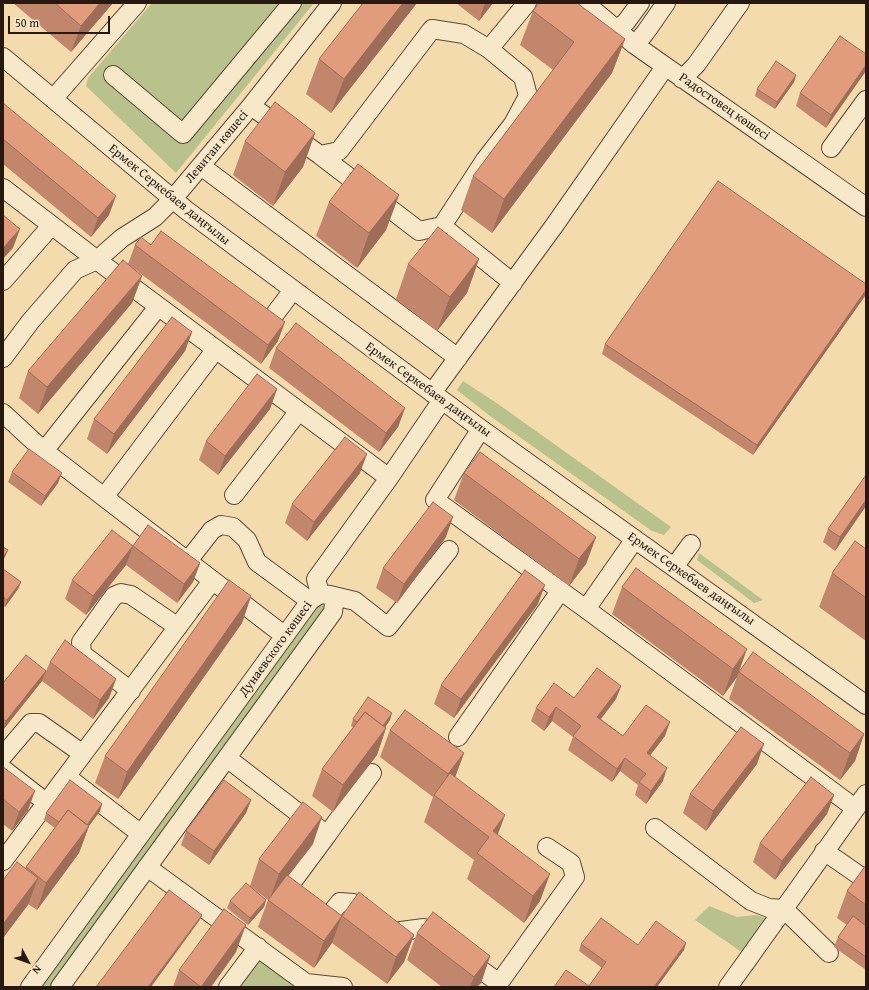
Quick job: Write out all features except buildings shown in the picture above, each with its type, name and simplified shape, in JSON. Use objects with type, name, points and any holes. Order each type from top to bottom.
[{"type":"street","points":[[53,99],[136,3]]},
{"type":"street","points":[[113,75],[183,134],[292,3]]},
{"type":"street","name":"Левитан көшесі","points":[[3,358],[30,322],[75,270],[97,260],[122,238],[154,216],[172,200],[251,106],[332,3]]},
{"type":"street","points":[[490,49],[527,3]]},
{"type":"street","name":"Радостовец көшесі","points":[[585,3],[616,30],[665,67],[866,207]]},
{"type":"street","points":[[616,30],[626,22],[640,3]]},
{"type":"street","points":[[635,45],[666,3]]},
{"type":"street","points":[[682,79],[696,65],[740,3]]},
{"type":"street","points":[[251,106],[320,155],[419,231],[442,226],[485,160],[513,124],[528,96],[523,77],[490,49],[464,34],[432,29],[339,151],[320,155]]},
{"type":"street","name":"Ермек Серкебаев даңғылы","points":[[3,58],[172,200],[292,290],[481,429],[866,705]]},
{"type":"street","points":[[320,597],[316,579],[389,478],[458,358],[513,283],[665,67]]},
{"type":"street","points":[[831,148],[866,100]]},
{"type":"street","points":[[201,166],[458,358]]},
{"type":"street","points":[[3,188],[158,307],[216,349],[241,359],[299,411],[389,478]]},
{"type":"street","points":[[3,281],[51,226]]},
{"type":"street","points":[[442,226],[513,283]]},
{"type":"street","points":[[263,330],[292,290]]},
{"type":"street","points":[[44,451],[158,307]]},
{"type":"street","points":[[105,496],[216,349]]},
{"type":"street","points":[[234,495],[299,411]]},
{"type":"street","points":[[3,413],[44,451],[105,496],[212,581],[285,636]]},
{"type":"street","points":[[481,429],[435,500],[586,609],[855,808]]},
{"type":"street","points":[[188,562],[212,530],[221,525],[233,527],[247,540],[257,562],[320,597],[355,600],[388,627],[449,550]]},
{"type":"street","points":[[586,609],[635,540]]},
{"type":"street","points":[[674,567],[692,544]]},
{"type":"street","points":[[3,861],[212,581]]},
{"type":"street","points":[[458,737],[560,590]]},
{"type":"street","points":[[130,691],[82,654],[81,642],[114,596],[121,593],[131,595],[178,627]]},
{"type":"street","name":"Дунаевского көшесі","points":[[30,987],[285,636],[320,597],[334,603],[332,612],[60,987]]},
{"type":"street","points":[[3,756],[31,723],[39,723],[83,754]]},
{"type":"street","points":[[227,758],[327,835]]},
{"type":"street","points":[[3,769],[47,803]]},
{"type":"street","points":[[372,773],[290,884],[293,897],[320,922],[328,918],[340,902],[353,903],[393,932],[424,928],[498,985],[575,877],[571,863],[547,846]]},
{"type":"street","points":[[66,777],[141,834]]},
{"type":"street","points":[[728,987],[866,794]]},
{"type":"street","points":[[655,828],[751,902],[769,908],[784,909],[829,953]]},
{"type":"street","points":[[824,851],[866,880]]},
{"type":"street","points":[[147,867],[306,983],[343,987]]},
{"type":"street","points":[[228,987],[258,947]]},
{"type":"green space","points":[[152,3],[314,3],[176,173],[86,86],[88,78]]},
{"type":"green space","points":[[463,381],[498,404],[671,527],[664,535],[652,531],[490,416],[457,390]]},
{"type":"green space","points":[[699,553],[763,600],[754,603],[697,560]]},
{"type":"green space","points":[[310,601],[334,603],[55,987],[35,987]]},
{"type":"green space","points":[[709,906],[737,917],[757,915],[770,920],[746,955],[695,920]]},
{"type":"green space","points":[[255,945],[306,983],[343,987],[223,987]]}]
